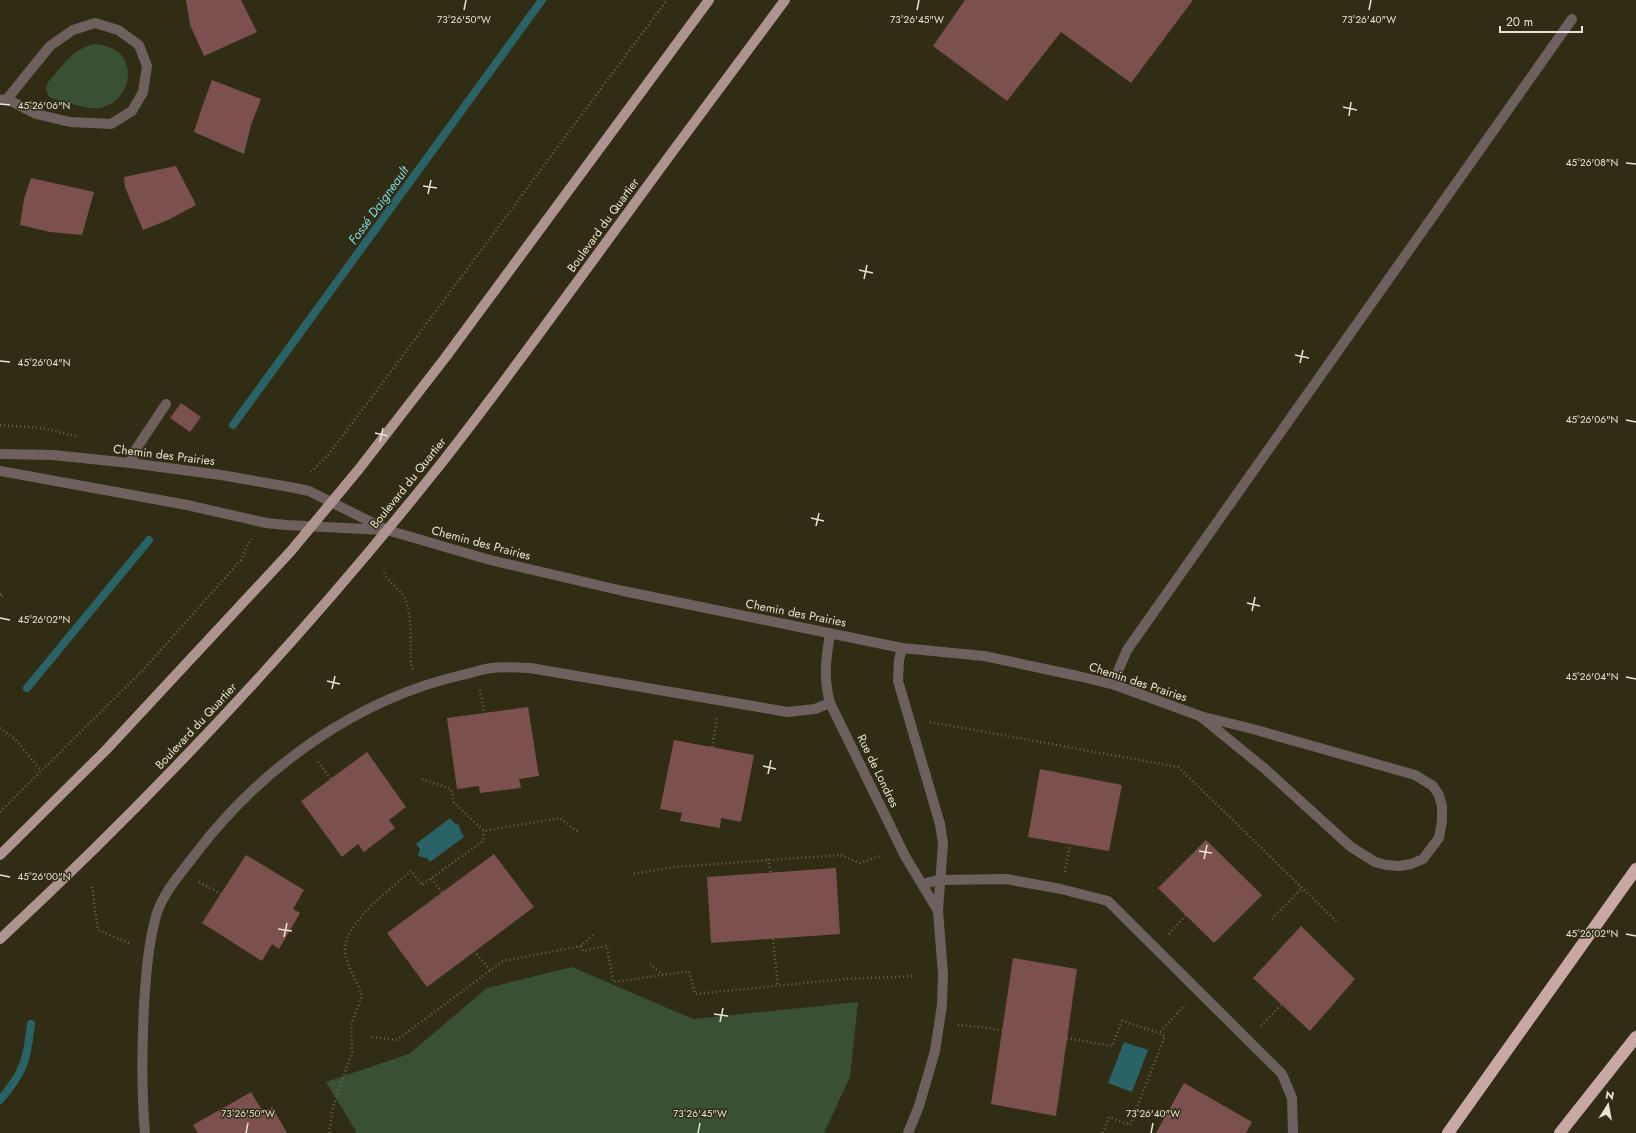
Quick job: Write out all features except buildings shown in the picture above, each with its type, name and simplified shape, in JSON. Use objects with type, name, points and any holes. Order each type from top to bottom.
[{"type":"highway","points":[[1448,1133],[1636,869]]},
{"type":"highway","points":[[1560,1133],[1636,1037]]},
{"type":"main road","points":[[0,855],[116,740],[266,579],[311,527],[449,352],[709,0]]},
{"type":"main road","name":"Boulevard du Quartier","points":[[0,939],[124,821],[258,680],[349,577],[499,388],[785,0]]},
{"type":"street","points":[[1115,685],[1118,671],[1127,650],[1572,19]]},
{"type":"street","points":[[95,24],[118,30],[139,45],[146,66],[143,92],[132,111],[112,124],[70,122],[36,114],[4,100],[50,46],[73,30],[95,24]]},
{"type":"street","points":[[130,463],[136,449],[166,404]]},
{"type":"street","name":"Chemin des Prairies","points":[[0,454],[53,455],[130,463],[221,475],[288,486],[309,491],[387,530],[490,560],[580,582],[902,648],[984,656],[1115,685],[1200,716],[1249,728],[1415,775],[1433,786],[1438,795],[1442,806],[1442,820],[1438,838],[1422,859],[1411,864],[1399,866],[1375,862],[1351,847],[1264,768],[1200,716]]},
{"type":"street","name":"Chemin des Prairies","points":[[0,471],[266,522],[311,527],[387,530]]},
{"type":"street","name":"Rue de Londres","points":[[830,633],[825,667],[825,680],[830,703],[905,856],[938,911]]},
{"type":"street","name":"Rue de Londres","points":[[902,648],[898,668],[898,681],[940,824],[943,844],[938,911],[943,974],[940,1023],[919,1106],[908,1133]]},
{"type":"street","points":[[146,1133],[142,1102],[142,1036],[149,953],[157,916],[166,895],[217,826],[267,776],[306,747],[344,722],[419,687],[492,668],[530,668],[788,712],[815,709],[830,703]]},
{"type":"street","points":[[922,884],[940,880],[1006,879],[1061,889],[1108,901],[1282,1074],[1292,1098],[1293,1133]]},
{"type":"path","points":[[313,471],[328,456],[667,0]]},
{"type":"path","points":[[0,425],[42,428],[85,438]]},
{"type":"path","points":[[0,812],[142,671],[241,560],[247,546]]},
{"type":"path","points":[[384,573],[388,580],[403,594],[406,602],[410,617],[411,664],[419,687]]},
{"type":"path","points":[[0,594],[3,596],[0,599]]},
{"type":"path","points":[[712,747],[720,700]]},
{"type":"path","points":[[927,721],[1178,767],[1337,922]]},
{"type":"path","points":[[0,728],[16,740],[41,771]]},
{"type":"path","points":[[422,779],[451,788],[454,803],[484,830]]},
{"type":"path","points":[[484,830],[560,818],[578,832]]},
{"type":"path","points":[[329,1133],[333,1108],[352,1052],[351,1025],[362,996],[345,949],[349,933],[369,907],[411,871],[422,885],[483,841],[484,830]]},
{"type":"path","points":[[1061,889],[1070,845]]},
{"type":"path","points":[[634,874],[674,867],[768,859],[840,855],[860,863],[880,856]]},
{"type":"path","points":[[768,859],[771,872]]},
{"type":"path","points":[[182,873],[221,894]]},
{"type":"path","points":[[430,879],[442,892]]},
{"type":"path","points":[[92,887],[98,930],[149,953]]},
{"type":"path","points":[[1272,919],[1302,888]]},
{"type":"path","points":[[1156,948],[1186,915]]},
{"type":"path","points":[[372,1037],[397,1040],[502,961],[581,946],[593,934]]},
{"type":"path","points":[[773,939],[778,986]]},
{"type":"path","points":[[581,946],[583,951],[607,946],[613,982],[689,971],[695,994],[845,979],[914,976]]},
{"type":"path","points":[[474,951],[490,970]]},
{"type":"path","points":[[650,964],[663,975]]},
{"type":"path","points":[[1159,1033],[1199,990]]},
{"type":"path","points":[[1249,1040],[1281,1004]]},
{"type":"path","points":[[1068,1038],[1112,1046],[1122,1021],[1164,1036],[1130,1125],[1109,1117],[1103,1133]]},
{"type":"path","points":[[940,1023],[990,1028],[1002,1031]]},
{"type":"green space","points":[[95,44],[106,46],[117,51],[122,56],[126,64],[128,72],[127,80],[125,88],[120,96],[107,106],[99,108],[82,107],[51,98],[46,91],[48,82],[63,64],[74,54],[87,46]]},
{"type":"green space","points":[[572,967],[693,1019],[858,1002],[850,1077],[824,1133],[357,1133],[326,1082],[409,1054],[487,988]]},
{"type":"water","points":[[450,818],[454,823],[459,825],[464,837],[430,862],[427,858],[418,856],[420,849],[416,844]]},
{"type":"water","points":[[1124,1042],[1148,1050],[1132,1092],[1108,1083]]},
{"type":"waterway","name":"Fossé Daigneault","points":[[233,425],[542,0]]},
{"type":"waterway","name":"Fossé Daigneault","points":[[27,688],[149,540]]},
{"type":"waterway","name":"Fossé Daigneault","points":[[0,1100],[14,1081],[23,1065],[28,1047],[31,1024]]}]
